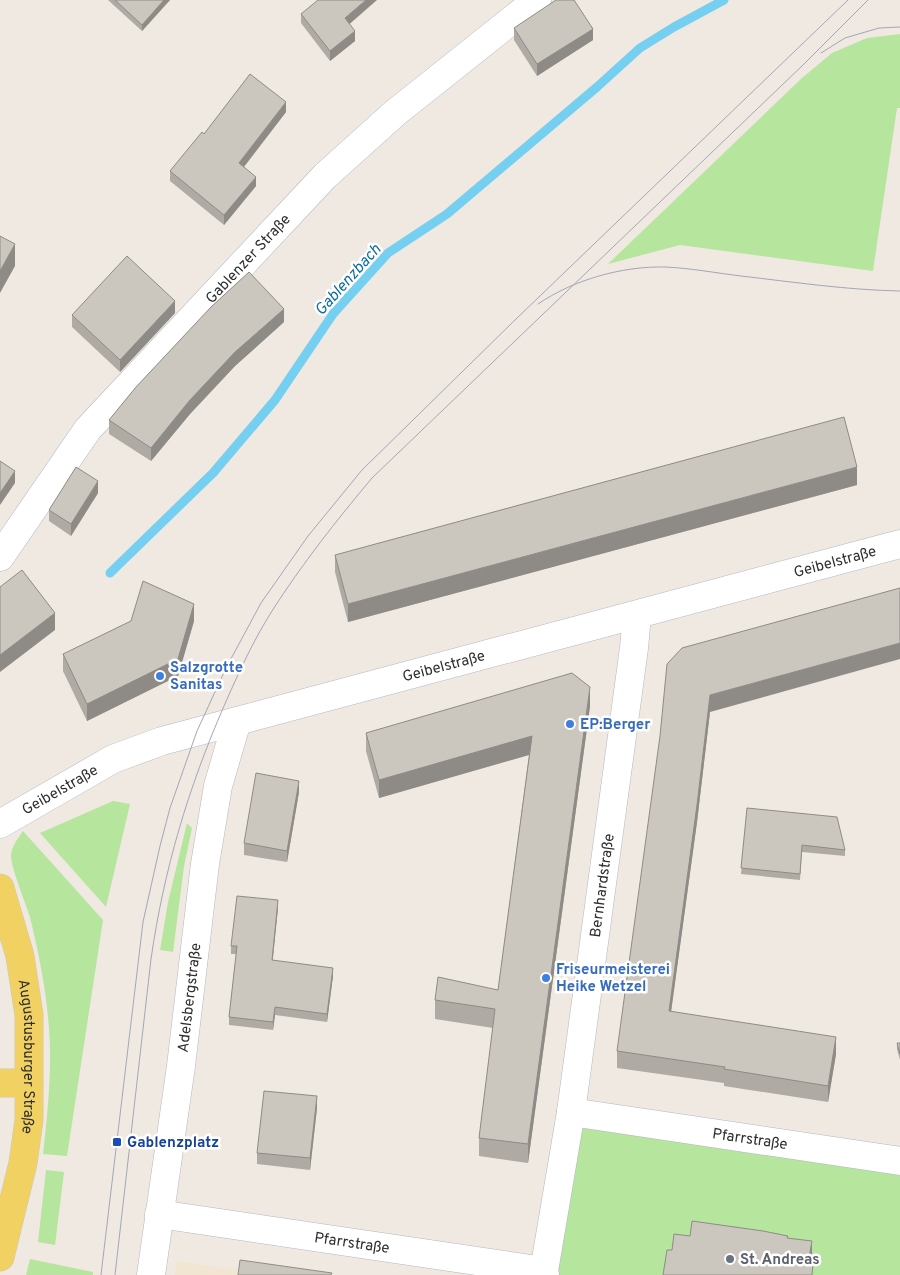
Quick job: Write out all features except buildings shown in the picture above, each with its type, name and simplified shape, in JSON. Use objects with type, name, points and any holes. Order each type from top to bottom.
[{"type":"main road","name":"Augustusburger Straße","points":[[0,888],[20,956],[29,1016],[29,1120],[23,1163],[0,1257]]},
{"type":"main road","points":[[0,1083],[29,1083]]},
{"type":"street","name":"Gablenzer Straße","points":[[0,557],[88,429],[325,176],[394,113],[537,0]]},
{"type":"street","name":"Geibelstraße","points":[[0,824],[113,759],[162,741],[900,544]]},
{"type":"street","name":"Bernhardstraße","points":[[545,1273],[570,1112],[637,614]]},
{"type":"street","name":"Adelsbergstraße","points":[[152,1275],[181,1066],[192,962],[207,854],[218,786],[237,722]]},
{"type":"street","name":"Pfarrstraße","points":[[570,1112],[900,1161]]},
{"type":"street","name":"Pfarrstraße","points":[[159,1214],[545,1273]]},
{"type":"shaded area","points":[[177,1261],[272,1275],[175,1275]]},
{"type":"green space","points":[[900,34],[900,108],[897,108],[873,271],[680,245],[608,264],[802,78],[832,53],[867,38]]},
{"type":"green space","points":[[113,801],[130,804],[106,907],[40,833]]},
{"type":"green space","points":[[187,823],[192,828],[184,866],[173,952],[160,950],[168,902]]},
{"type":"green space","points":[[23,831],[103,920],[67,1156],[43,1154],[47,1120],[50,1051],[45,992],[30,917],[11,860],[15,842]]},
{"type":"green space","points":[[571,1112],[900,1161],[900,1275],[545,1275]]},
{"type":"green space","points":[[46,1170],[64,1172],[55,1245],[38,1242]]},
{"type":"green space","points":[[30,1259],[93,1272],[93,1275],[26,1275]]},
{"type":"waterway","name":"Gablenzbach","points":[[110,573],[213,473],[275,400],[333,314],[388,253],[447,214],[597,87],[640,48],[724,0]]},
{"type":"tram line","points":[[101,1275],[143,922],[160,846],[170,808],[197,731],[226,668],[261,603],[308,536],[362,470],[848,0]]},
{"type":"tram line","points":[[115,1275],[151,959],[170,861],[199,768],[211,737],[235,682],[265,622],[307,560],[372,478],[804,64],[868,0]]},
{"type":"tram line","points":[[821,53],[845,38],[879,28],[900,27]]},
{"type":"tram line","points":[[538,304],[582,281],[615,272],[649,267],[684,268],[820,285],[900,291]]},
{"type":"place","name":"Salzgrotte Sanitas","points":[[160,676]]},
{"type":"place","name":"EP:Berger","points":[[570,724]]},
{"type":"place","name":"Friseurmeisterei Heike Wetzel","points":[[546,978]]},
{"type":"place","name":"Gablenzplatz","points":[[117,1142]]},
{"type":"place","name":"St. Andreas","points":[[730,1259]]}]
